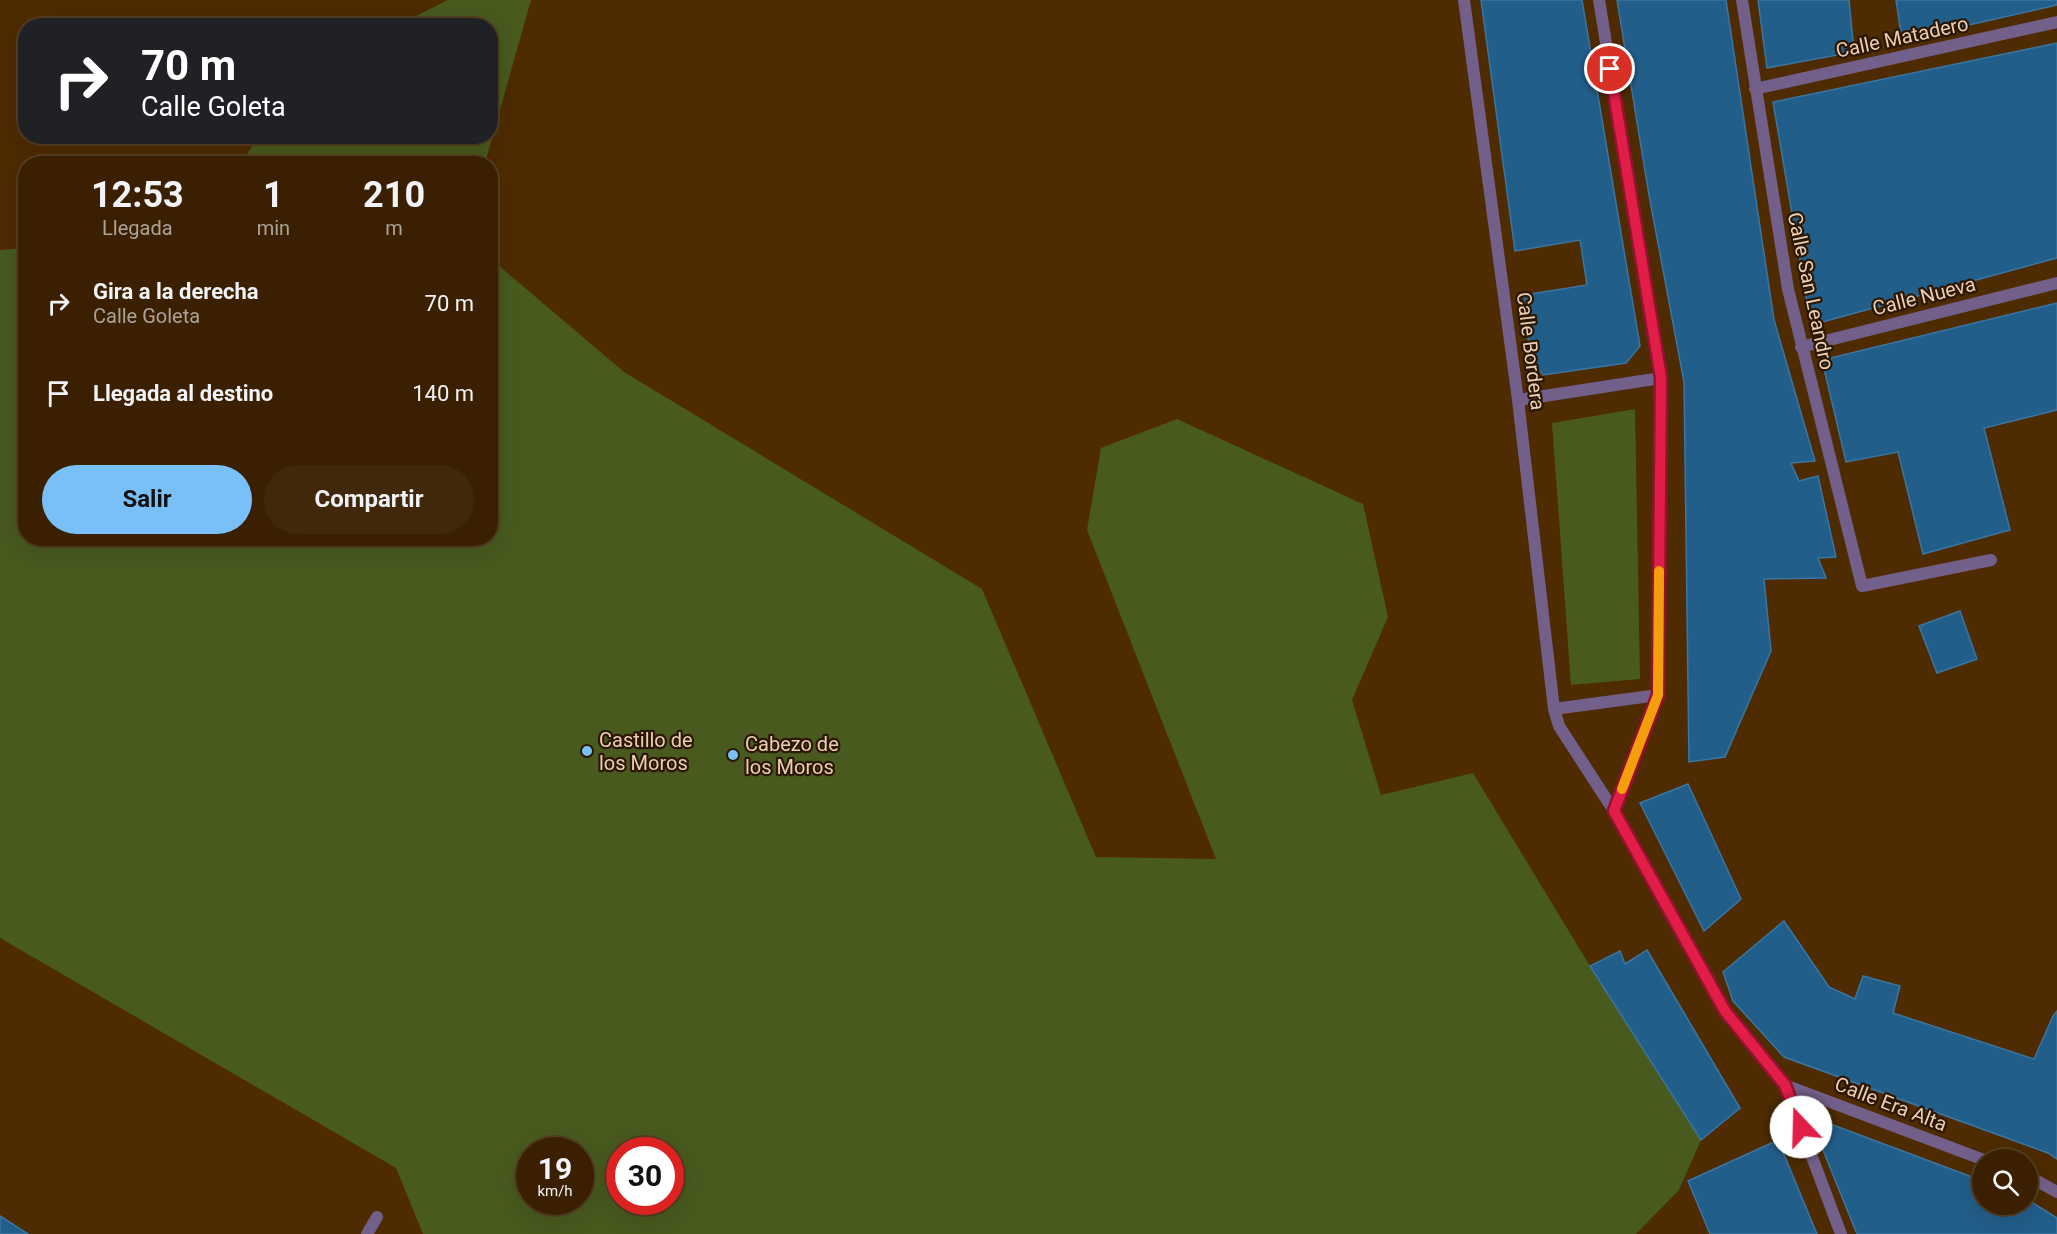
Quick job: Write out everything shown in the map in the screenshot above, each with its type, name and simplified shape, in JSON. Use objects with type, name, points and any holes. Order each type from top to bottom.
[{"type":"street","name":"Calle Bordera","points":[[1464,0],[1518,400],[1554,708],[1559,726],[1614,811],[1725,1011],[1785,1085]]},
{"type":"street","points":[[1599,0],[1661,378],[1658,695],[1614,811]]},
{"type":"street","name":"Calle San Leandro","points":[[1742,0],[1788,289],[1862,586],[1991,560]]},
{"type":"street","name":"Calle Matadero","points":[[1755,89],[2057,22]]},
{"type":"street","name":"Calle Nueva","points":[[1801,347],[2057,283]]},
{"type":"street","points":[[1518,400],[1661,378]]},
{"type":"street","points":[[1554,708],[1658,695]]},
{"type":"street","points":[[1785,1085],[1841,1234]]},
{"type":"street","name":"Calle Era Alta","points":[[1785,1085],[1972,1155]]},
{"type":"street","points":[[2038,1182],[2057,1192]]},
{"type":"street","points":[[367,1234],[377,1217]]},
{"type":"green space","points":[[448,0],[531,0],[498,117],[498,18],[412,18]]},
{"type":"green space","points":[[253,144],[490,144],[487,156],[246,156]]},
{"type":"green space","points":[[18,249],[18,546],[498,546],[498,265],[624,372],[982,589],[1096,857],[1216,859],[1087,530],[1101,448],[1177,419],[1363,504],[1388,617],[1352,700],[1381,795],[1473,773],[1590,966],[1701,1140],[1679,1190],[1636,1234],[423,1234],[396,1168],[0,938],[0,250]]},
{"type":"green space","points":[[1635,409],[1640,679],[1571,685],[1552,423]]},
{"type":"building","points":[[1481,0],[1582,0],[1640,346],[1626,363],[1543,375],[1530,358],[1524,295],[1587,285],[1580,240],[1515,251]]},
{"type":"building","points":[[1617,0],[1726,0],[1774,320],[1815,461],[1791,463],[1799,481],[1818,476],[1836,557],[1818,558],[1826,578],[1764,579],[1771,651],[1725,757],[1689,762],[1684,382],[1649,195]]},
{"type":"building","points":[[1758,0],[1849,0],[1854,52],[1767,68]]},
{"type":"building","points":[[1896,0],[2057,0],[2057,5],[1902,40]]},
{"type":"building","points":[[2057,43],[2057,258],[1811,325],[1773,102]]},
{"type":"building","points":[[2057,303],[2057,410],[1984,428],[2010,530],[1923,554],[1898,452],[1846,462],[1822,360]]},
{"type":"building","points":[[1960,611],[1977,659],[1937,673],[1919,626]]},
{"type":"building","points":[[1688,784],[1741,899],[1704,931],[1640,803]]},
{"type":"building","points":[[1784,921],[1829,987],[1855,999],[1863,976],[1900,986],[1893,1013],[2034,1059],[2057,1011],[2057,1159],[2038,1149],[1784,1057],[1733,1001],[1723,972]]},
{"type":"building","points":[[1647,950],[1740,1108],[1701,1140],[1590,966],[1620,951],[1625,964]]},
{"type":"building","points":[[1817,1119],[1972,1177],[1972,1215],[2038,1215],[2038,1206],[2057,1218],[2057,1234],[1857,1234],[1812,1123]]},
{"type":"building","points":[[1778,1140],[1817,1234],[1710,1234],[1688,1181]]},
{"type":"building","points":[[0,1216],[28,1234],[0,1234]]},
{"type":"slow traffic","points":[[1622,789],[1658,695],[1659,571]]},
{"type":"place","name":"Castillo de los Moros","points":[[587,751]]},
{"type":"place","name":"Cabezo de los Moros","points":[[733,755]]},
{"type":"route","points":[[1610,69],[1661,378],[1658,695],[1614,811],[1725,1011],[1785,1085],[1801,1127]]}]
